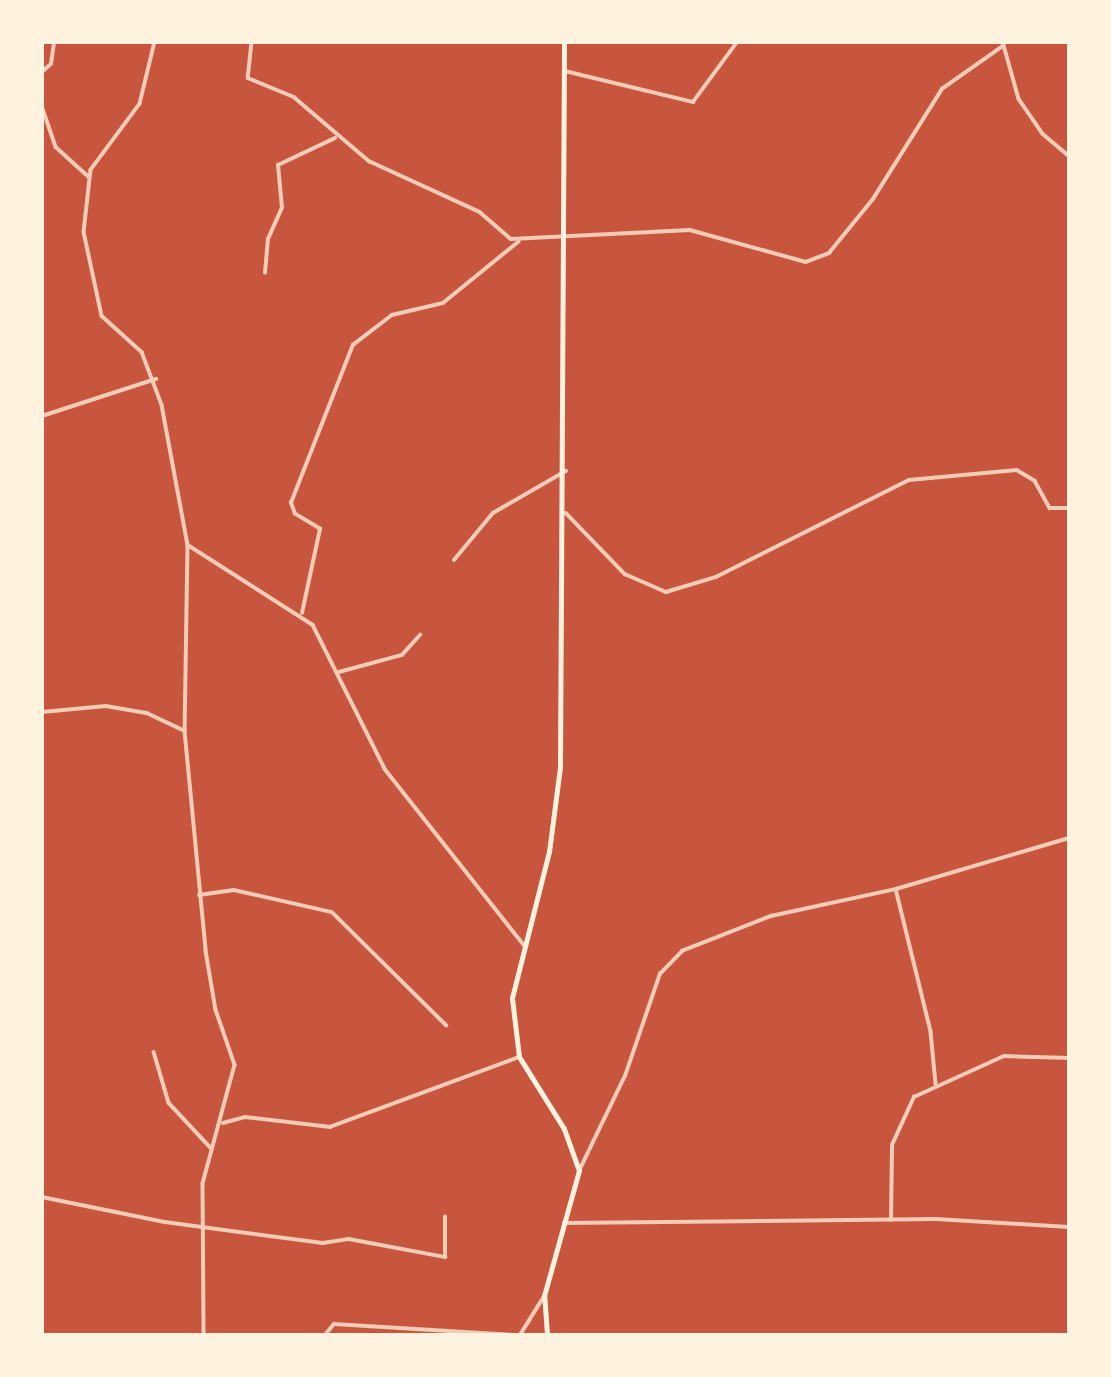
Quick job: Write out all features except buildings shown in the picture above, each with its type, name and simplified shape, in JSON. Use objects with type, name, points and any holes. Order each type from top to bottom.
[{"type":"main road","points":[[547,1335],[544,1296],[562,1223],[579,1171],[564,1129],[519,1057],[512,998],[549,852],[559,778],[566,513],[564,42]]},
{"type":"street","points":[[42,72],[51,64],[54,42]]},
{"type":"street","points":[[155,42],[140,104],[106,144],[89,177],[87,262],[102,316],[142,352],[156,379],[188,545],[185,731],[199,895],[216,1010],[235,1065],[223,1123],[210,1147],[204,1228],[204,1335]]},
{"type":"street","points":[[252,42],[248,78],[294,97],[335,138],[397,177],[480,212],[519,241]]},
{"type":"street","points":[[565,71],[692,102],[737,42]]},
{"type":"street","points":[[302,613],[320,529],[295,514],[291,503],[354,345],[392,316],[443,303],[519,241],[690,230],[806,262],[822,258],[873,199],[942,89],[1003,44],[1019,99],[1043,134],[1069,156]]},
{"type":"street","points":[[42,106],[56,147],[89,177]]},
{"type":"street","points":[[265,273],[268,239],[282,208],[278,165],[335,138]]},
{"type":"street","points":[[42,416],[156,379]]},
{"type":"street","points":[[566,513],[596,537],[623,573],[667,592],[716,577],[909,480],[1017,470],[1035,481],[1050,508],[1069,508]]},
{"type":"street","points":[[454,560],[493,513],[566,471]]},
{"type":"street","points":[[188,545],[302,613],[339,672],[394,782],[524,945]]},
{"type":"street","points":[[339,672],[402,655],[421,635]]},
{"type":"street","points":[[42,712],[106,706],[147,713],[185,731]]},
{"type":"street","points":[[579,1171],[620,1088],[671,958],[771,916],[896,888],[1069,838]]},
{"type":"street","points":[[896,888],[931,1032],[936,1084]]},
{"type":"street","points":[[199,895],[234,890],[332,912],[446,1025]]},
{"type":"street","points":[[153,1052],[170,1103],[210,1147]]},
{"type":"street","points":[[891,1220],[895,1132],[914,1097],[936,1084],[1004,1056],[1069,1058]]},
{"type":"street","points":[[223,1123],[245,1117],[330,1127],[519,1057]]},
{"type":"street","points":[[42,1197],[204,1228],[324,1243],[349,1239],[445,1257],[445,1217]]},
{"type":"street","points":[[562,1223],[891,1220],[1069,1227]]},
{"type":"street","points":[[520,1335],[544,1296]]},
{"type":"street","points":[[325,1335],[334,1324],[514,1335]]}]
